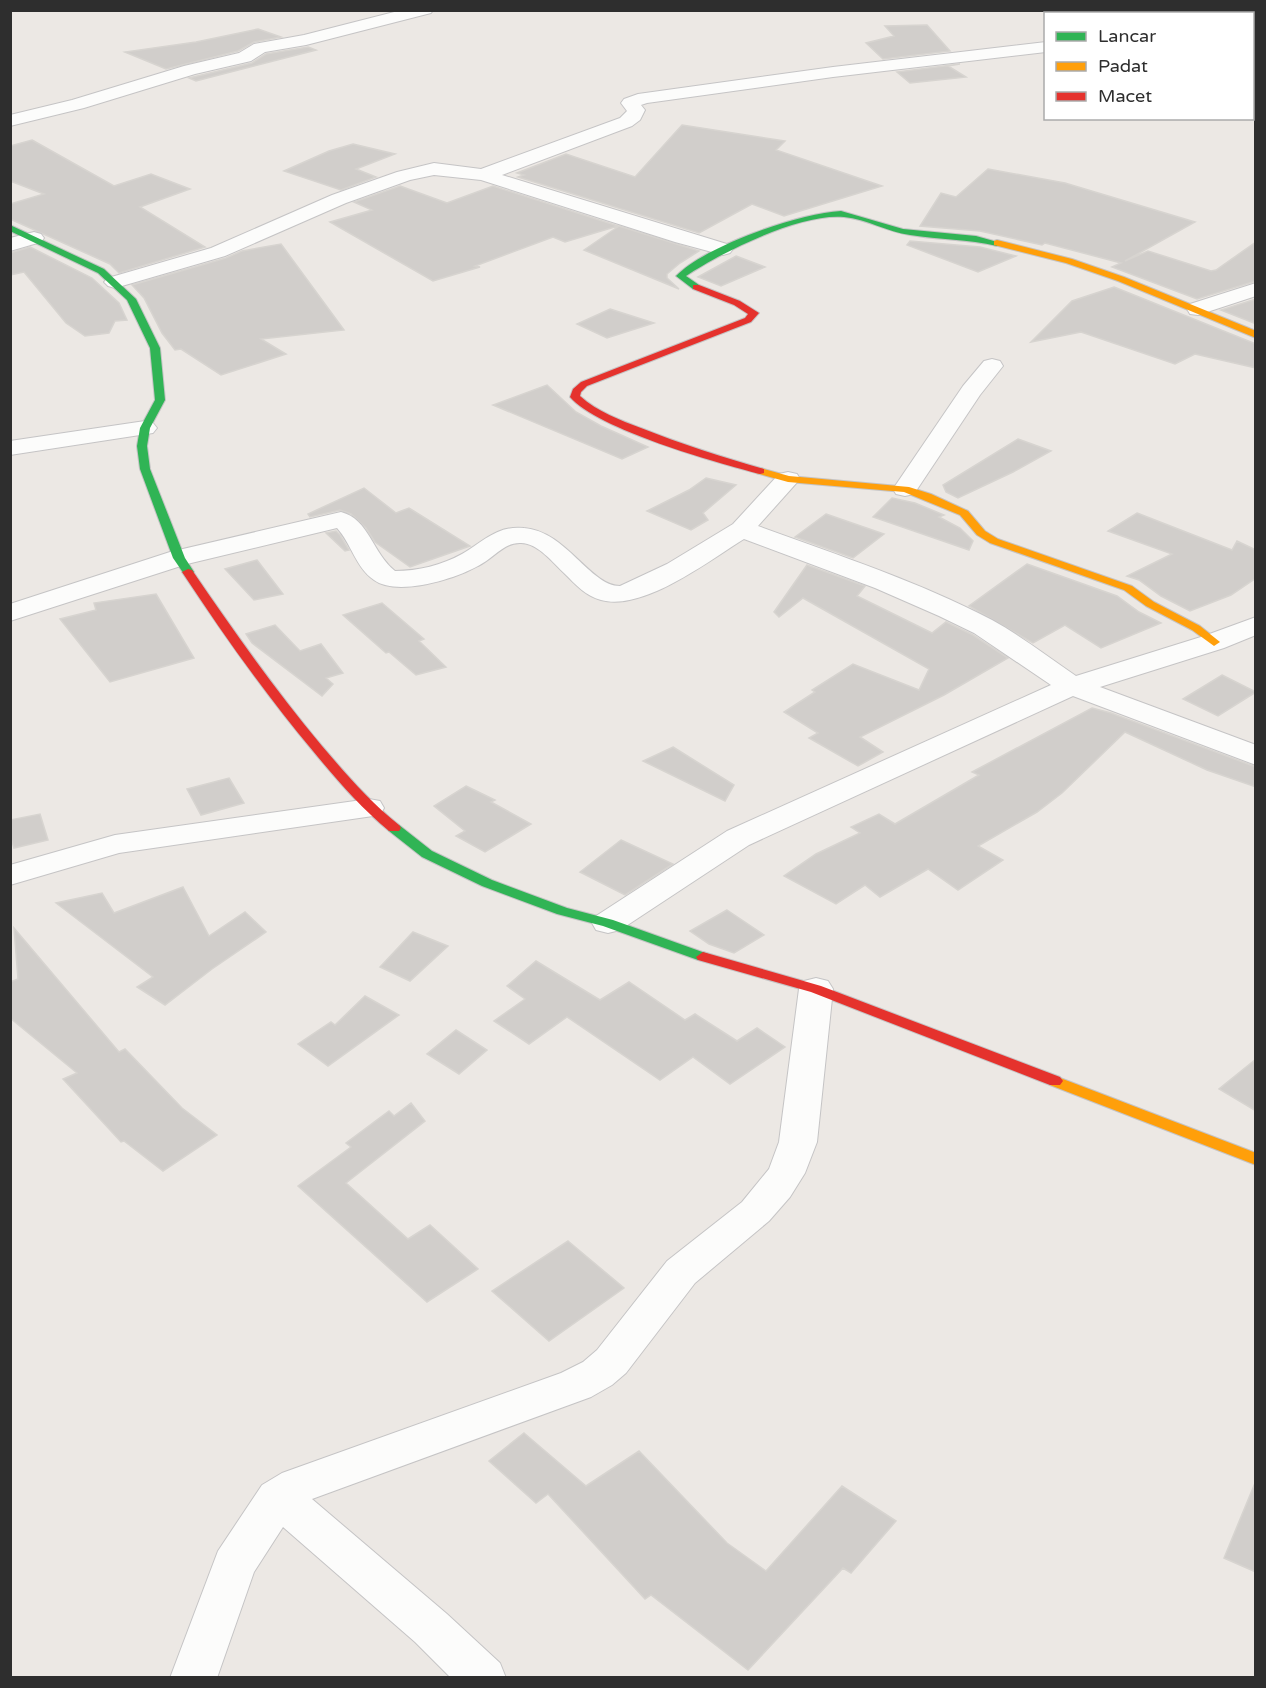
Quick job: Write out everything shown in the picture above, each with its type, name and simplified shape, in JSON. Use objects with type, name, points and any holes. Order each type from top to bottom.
[{"type":"street","points":[[10,121],[78,104],[190,70],[245,57],[260,48],[306,40],[358,25],[425,10]]},
{"type":"street","points":[[483,175],[626,122],[634,116],[636,110],[630,103],[644,98],[1044,47]]},
{"type":"street","points":[[115,282],[218,252],[339,199],[421,171],[448,169],[483,175],[723,249]]},
{"type":"street","points":[[1214,642],[1196,628],[1150,604],[1128,588],[994,541],[981,533],[964,513],[944,503],[905,489],[788,479],[686,450],[610,419],[582,404],[575,397],[576,391],[584,384],[752,316],[754,313],[733,300],[681,279],[680,276],[687,269],[723,249],[816,217],[839,214],[909,233],[970,237],[1048,255],[1107,274],[1198,309],[1256,335]]},
{"type":"street","points":[[10,227],[101,271],[131,299],[154,348],[160,400],[145,428],[142,446],[145,468],[179,558],[241,652],[309,739],[369,808],[427,854],[487,883],[562,911],[608,923],[726,965],[816,989],[1256,1159]]},
{"type":"street","points":[[10,245],[34,238]]},
{"type":"street","points":[[1198,309],[1256,289]]},
{"type":"street","points":[[905,489],[971,391],[992,366]]},
{"type":"street","points":[[10,448],[145,428]]},
{"type":"street","points":[[10,613],[179,558],[341,520],[350,527],[383,574],[401,579],[460,566],[500,539],[522,535],[544,541],[595,588],[618,594],[635,590],[742,529],[788,479]]},
{"type":"street","points":[[742,529],[885,582],[949,610],[984,627],[1072,686],[1256,756]]},
{"type":"street","points":[[608,923],[738,838],[1072,686],[1214,642],[1256,625]]},
{"type":"street","points":[[10,875],[115,844],[369,808]]},
{"type":"street","points":[[193,1677],[234,1565],[277,1498],[297,1486],[576,1385],[598,1374],[612,1361],[658,1298],[683,1270],[748,1220],[772,1196],[793,1163],[798,1142],[816,989]]},
{"type":"street","points":[[277,1498],[431,1628],[483,1677]]},
{"type":"building","points":[[927,25],[950,51],[883,59],[866,43],[894,36],[885,26]]},
{"type":"building","points":[[258,29],[281,37],[254,42],[238,51],[166,69],[125,52],[196,42]]},
{"type":"building","points":[[308,47],[316,50],[196,81],[189,78],[252,63],[266,54]]},
{"type":"building","points":[[960,64],[948,66],[966,77],[910,83],[897,72]]},
{"type":"building","points":[[682,125],[785,141],[776,150],[882,186],[784,216],[752,204],[699,233],[518,177],[524,175],[517,173],[566,154],[635,177]]},
{"type":"building","points":[[32,140],[114,186],[151,174],[190,189],[140,207],[205,247],[119,273],[110,264],[10,219],[10,204],[44,194],[10,181],[10,146]]},
{"type":"building","points":[[353,144],[395,154],[356,169],[376,177],[341,190],[284,171],[329,151]]},
{"type":"building","points":[[988,169],[1065,183],[1195,222],[1125,261],[1148,251],[1211,271],[1216,270],[1256,242],[1256,281],[1197,299],[1112,267],[1121,263],[1045,243],[1042,245],[980,231],[920,226],[941,193],[956,197]]},
{"type":"building","points":[[400,186],[447,203],[493,186],[618,226],[565,242],[553,237],[475,266],[480,267],[433,281],[330,222],[372,210],[354,202]]},
{"type":"building","points":[[619,226],[699,251],[667,274],[667,278],[679,289],[584,250]]},
{"type":"building","points":[[910,241],[980,247],[1016,256],[978,272],[907,245]]},
{"type":"building","points":[[281,244],[344,330],[261,339],[286,354],[221,375],[181,349],[175,350],[162,333],[144,298],[132,285],[226,258],[242,251]]},
{"type":"building","points":[[30,247],[92,278],[119,303],[127,320],[115,321],[109,333],[85,336],[66,323],[24,272],[10,275],[10,253]]},
{"type":"building","points":[[736,256],[765,267],[721,286],[698,277]]},
{"type":"building","points":[[1114,287],[1256,344],[1256,368],[1195,354],[1175,364],[1081,332],[1031,342],[1072,301]]},
{"type":"building","points":[[1256,299],[1256,324],[1221,310]]},
{"type":"building","points":[[610,309],[654,323],[607,338],[577,324]]},
{"type":"building","points":[[547,385],[576,412],[648,447],[622,459],[493,405]]},
{"type":"building","points":[[1018,439],[1051,451],[958,498],[946,492],[943,485]]},
{"type":"building","points":[[706,478],[736,485],[703,513],[708,520],[691,530],[647,511],[689,490]]},
{"type":"building","points":[[364,488],[396,513],[409,508],[470,546],[410,567],[375,542],[366,528],[351,514],[340,510],[310,517],[308,514]]},
{"type":"building","points":[[892,498],[915,503],[944,515],[939,517],[960,528],[973,541],[969,550],[873,517]]},
{"type":"building","points":[[1137,513],[1232,550],[1237,541],[1256,550],[1256,578],[1231,595],[1190,611],[1161,596],[1139,580],[1127,576],[1172,554],[1108,531]]},
{"type":"building","points":[[826,514],[884,534],[853,558],[795,537]]},
{"type":"building","points":[[336,531],[349,550],[345,551],[326,533]]},
{"type":"building","points":[[257,560],[283,594],[254,600],[225,569]]},
{"type":"building","points":[[1027,564],[1117,596],[1139,612],[1161,623],[1101,648],[1065,625],[1033,643],[969,606]]},
{"type":"building","points":[[807,565],[865,586],[857,596],[932,633],[946,622],[973,635],[1008,658],[944,695],[860,737],[883,752],[858,766],[809,738],[818,733],[784,712],[815,692],[812,690],[853,664],[919,690],[929,669],[803,598],[779,617],[774,612]]},
{"type":"building","points":[[156,594],[194,658],[110,682],[60,619],[96,610],[94,603]]},
{"type":"building","points":[[382,603],[424,639],[419,641],[446,667],[416,675],[389,652],[386,653],[343,615]]},
{"type":"building","points":[[275,625],[300,651],[321,644],[343,673],[326,678],[333,684],[322,696],[252,643],[246,634]]},
{"type":"building","points":[[1222,675],[1256,692],[1218,716],[1183,699]]},
{"type":"building","points":[[1092,708],[1256,767],[1256,787],[1207,770],[1125,732],[1062,793],[1037,812],[978,846],[1003,860],[958,890],[928,869],[880,897],[865,885],[836,904],[784,876],[816,854],[860,833],[851,827],[879,814],[895,824],[979,775],[972,772]]},
{"type":"building","points":[[673,747],[734,785],[725,801],[643,761]]},
{"type":"building","points":[[229,778],[244,803],[201,815],[187,789]]},
{"type":"building","points":[[466,786],[495,800],[491,802],[531,824],[485,852],[456,836],[465,831],[434,806]]},
{"type":"building","points":[[40,814],[48,840],[14,848],[10,835],[10,820]]},
{"type":"building","points":[[621,840],[673,864],[625,895],[580,872]]},
{"type":"building","points":[[183,887],[209,936],[245,912],[266,932],[165,1005],[137,987],[153,977],[56,903],[102,893],[114,913]]},
{"type":"building","points":[[727,910],[764,935],[734,953],[709,944],[690,931]]},
{"type":"building","points":[[14,928],[119,1052],[125,1049],[182,1108],[217,1135],[163,1171],[124,1141],[121,1142],[63,1079],[77,1073],[10,1018],[10,982],[18,979]]},
{"type":"building","points":[[413,932],[448,946],[410,981],[380,967]]},
{"type":"building","points":[[536,961],[600,1000],[629,982],[685,1020],[695,1014],[737,1041],[757,1028],[785,1047],[730,1084],[693,1057],[660,1080],[567,1017],[529,1044],[494,1021],[525,999],[507,986]]},
{"type":"building","points":[[365,996],[399,1015],[328,1066],[298,1044],[331,1022],[335,1025]]},
{"type":"building","points":[[456,1030],[487,1050],[459,1074],[427,1054]]},
{"type":"building","points":[[1256,1059],[1256,1111],[1219,1089]]},
{"type":"building","points":[[411,1103],[425,1121],[346,1183],[408,1239],[430,1225],[478,1269],[427,1302],[298,1186],[351,1147],[346,1143],[389,1111],[394,1116]]},
{"type":"building","points":[[568,1241],[624,1288],[549,1341],[492,1291]]},
{"type":"building","points":[[524,1433],[586,1486],[639,1451],[727,1543],[766,1571],[842,1486],[896,1521],[851,1573],[843,1568],[748,1670],[651,1595],[645,1599],[548,1494],[536,1503],[489,1461]]},
{"type":"building","points":[[1256,1483],[1256,1572],[1224,1558]]},
{"type":"traffic: fast","points":[[696,287],[680,276],[694,266],[757,235],[803,219],[824,215],[850,215],[902,231],[997,243]]},
{"type":"traffic: fast","points":[[10,227],[101,271],[131,299],[155,348],[160,400],[145,428],[142,446],[145,469],[179,558],[188,572]]},
{"type":"traffic: fast","points":[[394,828],[427,854],[487,883],[562,911],[608,923],[703,957]]},
{"type":"traffic: slow","points":[[997,243],[1069,261],[1121,279],[1256,335]]},
{"type":"traffic: slow","points":[[760,471],[788,479],[905,489],[927,496],[964,513],[981,533],[994,541],[1128,588],[1150,604],[1196,628],[1214,642]]},
{"type":"traffic: slow","points":[[1055,1081],[1256,1159]]},
{"type":"traffic: jam","points":[[696,287],[737,303],[754,313],[748,320],[584,384],[576,391],[575,397],[609,419],[695,451],[760,471]]},
{"type":"traffic: jam","points":[[188,572],[237,644],[289,714],[351,787],[394,828]]},
{"type":"traffic: jam","points":[[703,957],[816,989],[1055,1081]]}]
